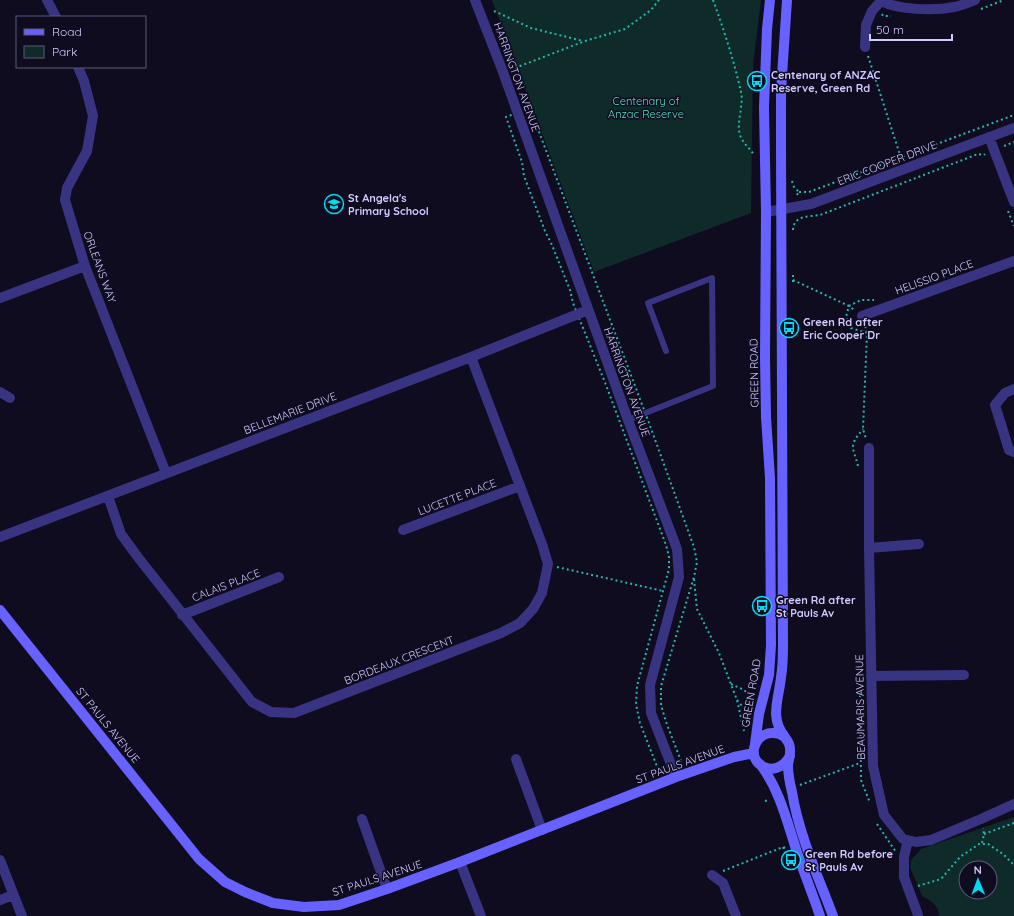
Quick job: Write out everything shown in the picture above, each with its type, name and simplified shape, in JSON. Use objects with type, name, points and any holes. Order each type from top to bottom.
[{"type":"main road","name":"GREEN ROAD","points":[[754,748],[759,714],[769,675],[771,645],[770,478],[766,417],[765,357],[766,212],[764,106],[767,29],[770,0]]},
{"type":"main road","points":[[787,0],[782,91],[781,210],[783,645],[776,715],[779,730],[785,737],[791,750],[788,765],[797,818],[833,916]]},
{"type":"main road","name":"ST PAULS AVENUE","points":[[0,610],[199,859],[225,882],[273,903],[304,907],[339,905],[460,862],[676,777],[734,758],[754,748]]},
{"type":"main road","points":[[785,737],[770,732],[759,738],[754,748],[760,764],[779,796],[820,916]]},
{"type":"main road","points":[[760,764],[769,768],[780,767],[786,763],[790,756]]},
{"type":"street","points":[[47,0],[55,16]]},
{"type":"street","name":"HARRINGTON AVENUE","points":[[475,0],[676,549],[679,577],[650,685],[651,713],[676,777]]},
{"type":"street","points":[[865,46],[866,26],[872,11],[881,0],[890,5],[932,10],[956,7],[975,0]]},
{"type":"street","name":"ORLEANS WAY","points":[[78,68],[84,81],[93,116],[87,151],[67,188],[65,200],[85,266],[166,473]]},
{"type":"street","name":"ERIC COOPER DRIVE","points":[[766,212],[811,204],[1014,128]]},
{"type":"street","points":[[989,137],[1014,202]]},
{"type":"street","name":"HELISSIO PLACE","points":[[862,316],[1014,261]]},
{"type":"street","points":[[0,298],[85,266]]},
{"type":"street","name":"BELLEMARIE DRIVE","points":[[0,537],[471,357],[588,310]]},
{"type":"street","name":"BORDEAUX CRESCENT","points":[[108,496],[121,534],[137,556],[252,702],[271,712],[294,713],[501,634],[520,623],[533,609],[542,593],[548,564],[542,544],[471,357]]},
{"type":"street","points":[[1014,389],[1005,393],[995,405],[1009,450],[1014,452]]},
{"type":"street","points":[[0,392],[10,398]]},
{"type":"street","name":"BEAUMARIS AVENUE","points":[[869,448],[872,759],[884,815],[903,839],[908,840]]},
{"type":"street","name":"LUCETTE PLACE","points":[[402,530],[520,486]]},
{"type":"street","points":[[869,548],[919,544]]},
{"type":"street","name":"CALAIS PLACE","points":[[182,615],[279,577]]},
{"type":"street","points":[[871,676],[964,675]]},
{"type":"street","points":[[516,759],[542,830]]},
{"type":"street","points":[[918,915],[904,877],[904,857],[908,840],[916,842],[931,840],[1014,804]]},
{"type":"street","points":[[362,819],[387,889]]},
{"type":"street","points":[[0,860],[22,916]]},
{"type":"street","points":[[460,862],[481,916]]},
{"type":"street","points":[[712,875],[723,883],[736,916]]},
{"type":"street","points":[[0,900],[13,894]]},
{"type":"lane","points":[[628,420],[713,386],[712,278],[648,303],[666,351]]},
{"type":"path","points":[[515,68],[585,41],[625,29],[651,10],[659,0]]},
{"type":"path","points":[[713,0],[741,94],[740,134],[745,145],[752,150],[755,158]]},
{"type":"path","points":[[494,11],[530,28],[585,41]]},
{"type":"path","points":[[865,46],[901,158]]},
{"type":"path","points":[[798,192],[809,192],[1014,115]]},
{"type":"path","points":[[506,117],[522,162],[524,176],[544,231],[552,245],[570,290],[573,303]]},
{"type":"path","points":[[792,235],[793,224],[798,218],[820,215],[978,154],[984,156],[986,152],[1014,142]]},
{"type":"path","points":[[792,178],[794,187],[798,192]]},
{"type":"path","points":[[798,192],[796,197],[798,207]]},
{"type":"path","points":[[793,272],[793,288]]},
{"type":"path","points":[[793,280],[849,306],[862,316],[867,333],[863,429],[869,448]]},
{"type":"path","points":[[582,325],[606,385],[669,556],[669,569],[637,686],[636,704],[640,723],[658,769]]},
{"type":"path","points":[[548,564],[663,591]]},
{"type":"path","points":[[694,578],[697,609],[719,653],[731,684],[737,700],[744,731]]},
{"type":"path","points":[[731,684],[744,690],[748,694],[756,696]]},
{"type":"path","points":[[737,700],[749,714]]},
{"type":"path","points":[[799,785],[872,759]]},
{"type":"path","points":[[981,819],[984,834],[982,844]]},
{"type":"path","points":[[984,834],[1014,823]]},
{"type":"path","points":[[908,888],[941,879],[960,857],[979,844],[988,844],[1003,854],[1014,865]]},
{"type":"path","points":[[712,875],[783,847]]},
{"type":"green space","name":"Centenary of Anzac Reserve","points":[[492,0],[761,0],[753,66],[751,213],[594,272]]},
{"type":"green space","points":[[1014,817],[1014,916],[939,916],[936,906],[922,896],[910,867],[911,860],[921,849]]},
{"type":"place","name":"Centenary of ANZAC Reserve, Green Rd","points":[[757,81]]},
{"type":"place","name":"St Angela's Primary School","points":[[334,204]]},
{"type":"place","name":"Green Rd after Eric Cooper Dr","points":[[789,328]]},
{"type":"place","name":"Green Rd after St Pauls Av","points":[[762,606]]},
{"type":"place","name":"Green Rd before St Pauls Av","points":[[791,860]]}]
